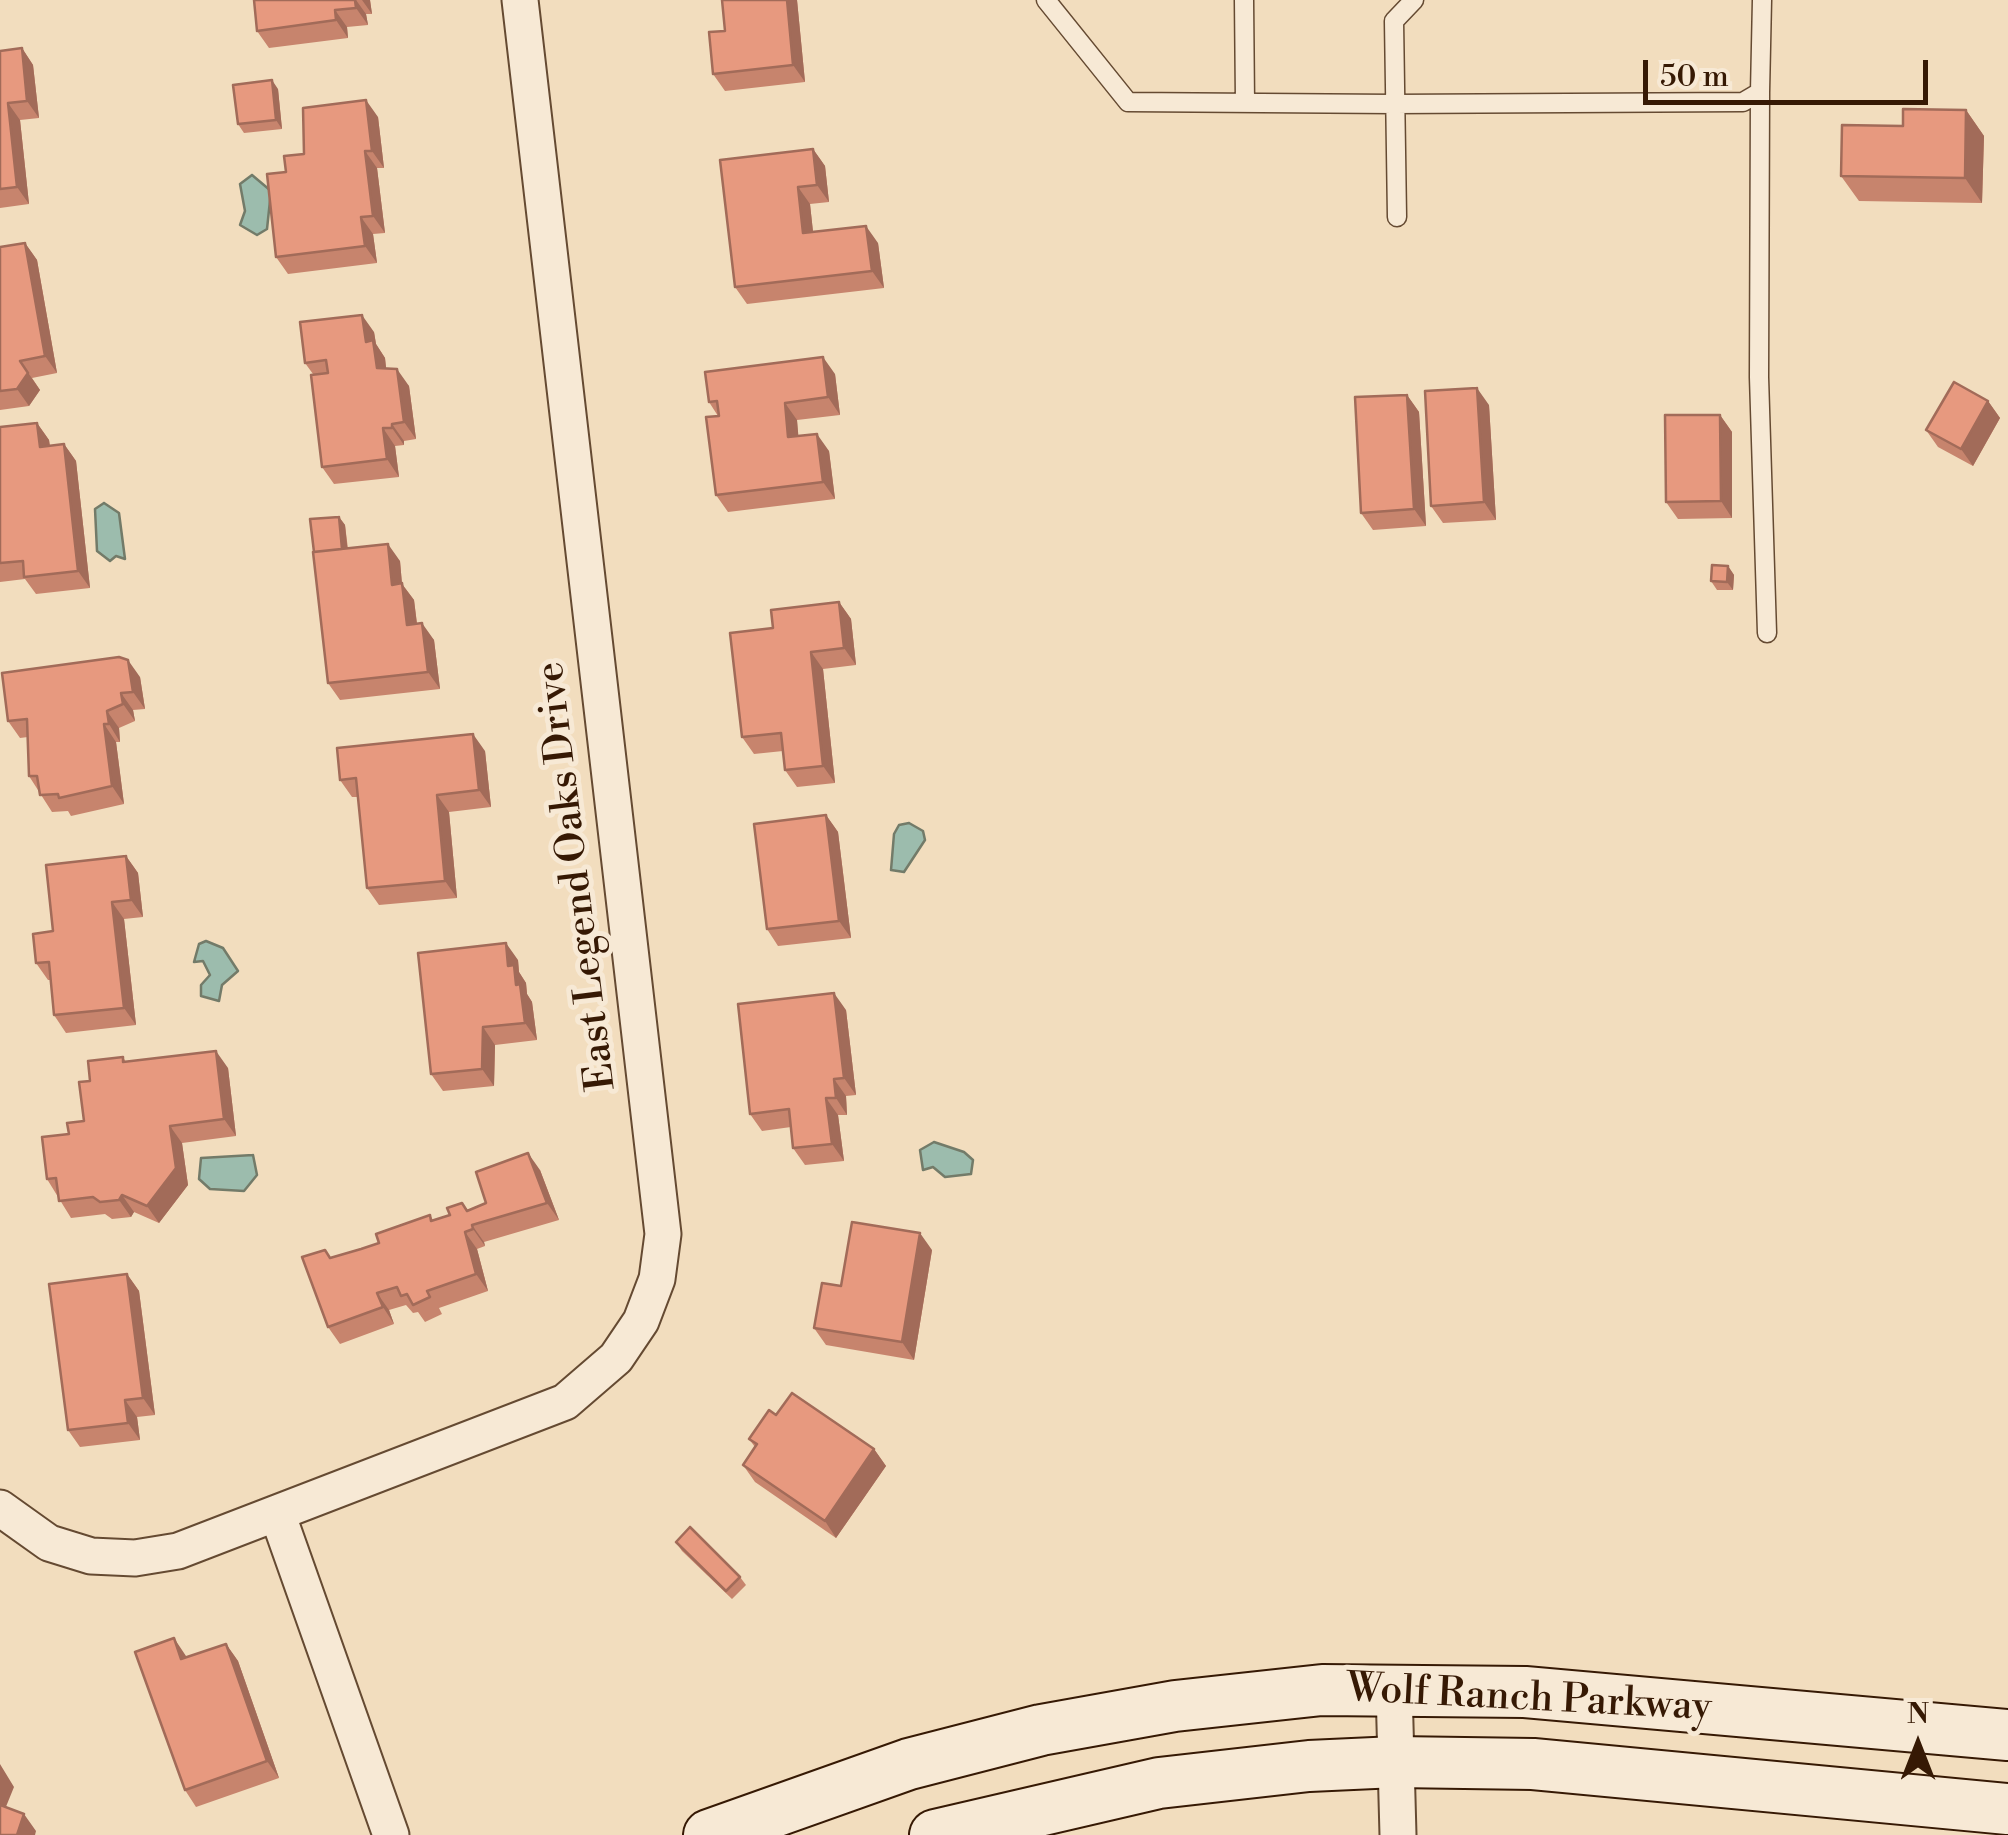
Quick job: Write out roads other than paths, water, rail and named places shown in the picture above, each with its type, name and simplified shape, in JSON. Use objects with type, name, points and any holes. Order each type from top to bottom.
[{"type":"street","name":"East Legend Oaks Drive","points":[[0,1508],[49,1543],[92,1556],[135,1558],[178,1550],[565,1402],[616,1358],[641,1321],[656,1278],[662,1234],[520,0]]},
{"type":"street","points":[[277,1513],[391,1835]]},
{"type":"street","points":[[1394,1688],[1398,1835]]},
{"type":"street","name":"Wolf Ranch Parkway","points":[[709,1835],[909,1764],[1040,1730],[1192,1704],[1322,1690],[1394,1688],[1591,1696],[2008,1735]]},
{"type":"street","name":"Wolf Ranch Parkway","points":[[936,1835],[1159,1783],[1270,1769],[1396,1762],[1534,1764],[2008,1809]]},
{"type":"lane","points":[[1046,0],[1128,102],[1743,102],[1760,92]]},
{"type":"lane","points":[[1244,0],[1244,102]]},
{"type":"lane","points":[[1397,216],[1394,21],[1414,0]]},
{"type":"lane","points":[[1762,0],[1759,376],[1767,634]]}]
